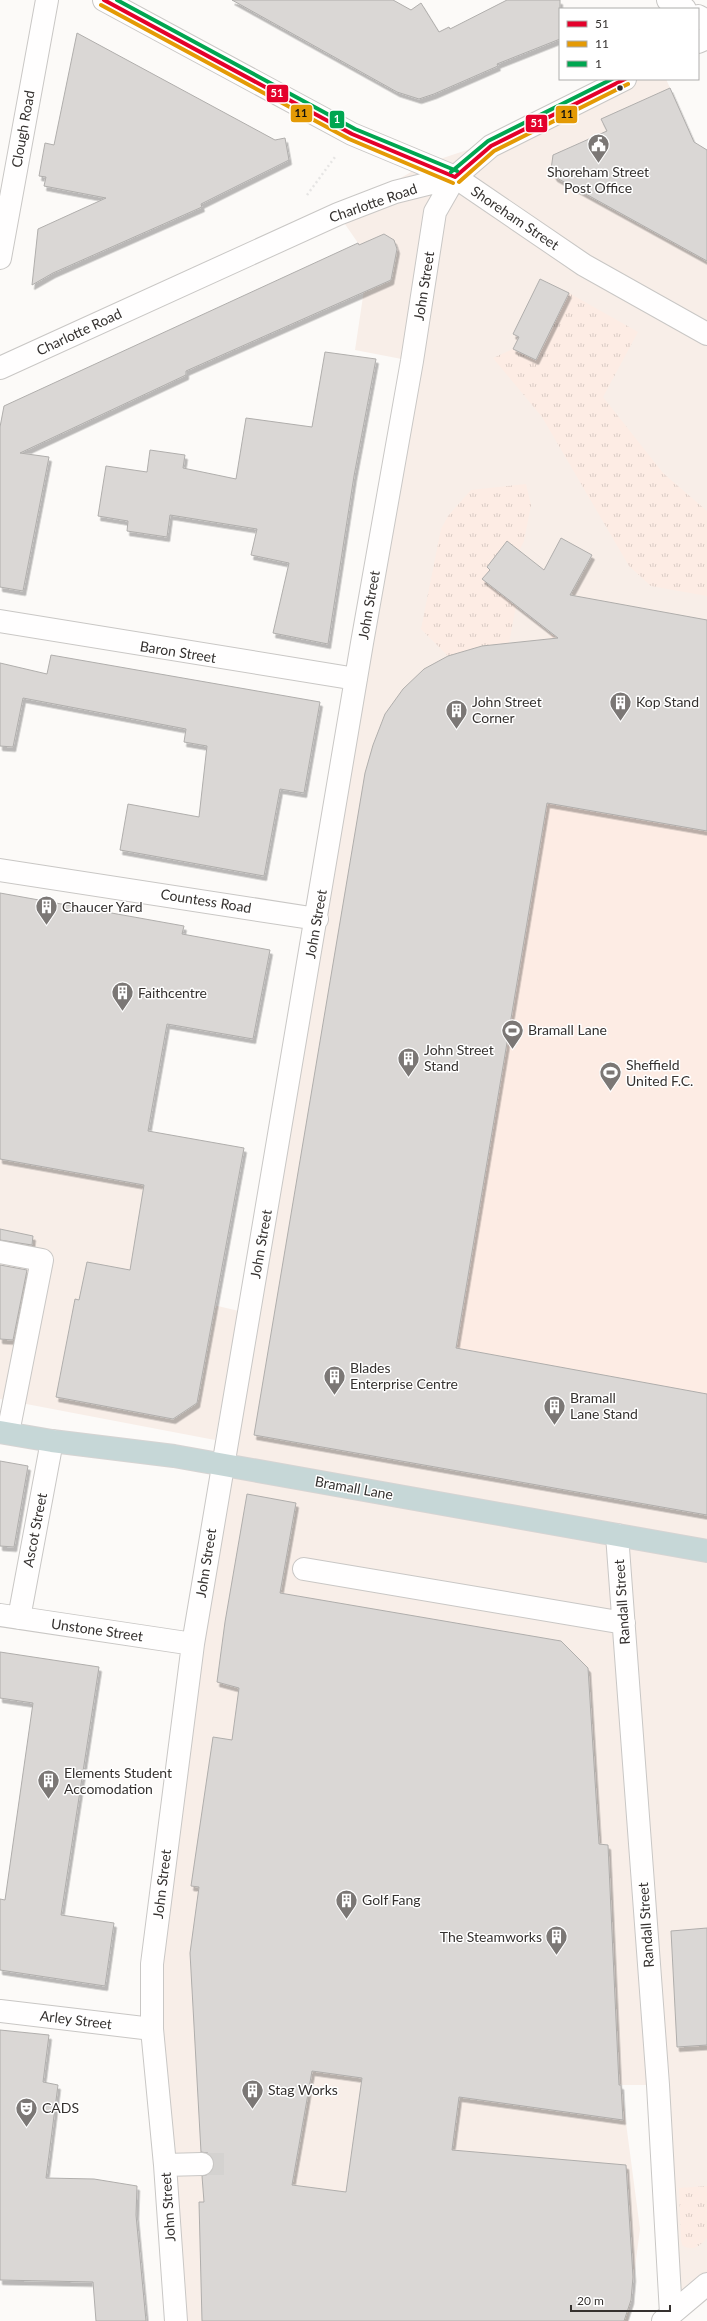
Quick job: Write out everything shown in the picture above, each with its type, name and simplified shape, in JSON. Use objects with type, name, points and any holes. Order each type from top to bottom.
[{"type":"highway","name":"Bramall Lane","points":[[4,1433],[52,1441],[174,1456],[707,1551]]},
{"type":"street","name":"Clough Road","points":[[0,258],[47,0]]},
{"type":"street","name":"Shoreham Street","points":[[104,0],[352,134],[455,177],[584,265],[707,334]]},
{"type":"street","points":[[668,0],[683,8]]},
{"type":"street","name":"Charlotte Road","points":[[0,368],[338,214],[395,192],[455,177],[490,146],[623,80]]},
{"type":"street","name":"John Street","points":[[176,2321],[165,2165],[152,2029],[152,1964],[193,1644],[222,1465],[412,361],[435,212],[455,177]]},
{"type":"street","name":"Baron Street","points":[[0,621],[356,680]]},
{"type":"street","name":"Countess Road","points":[[0,870],[317,919]]},
{"type":"street","points":[[0,1252],[42,1260],[4,1433]]},
{"type":"street","name":"Ascot Street","points":[[9,1617],[52,1441]]},
{"type":"street","name":"Randall Street","points":[[617,1535],[658,2085],[667,2318]]},
{"type":"street","points":[[304,1569],[624,1623]]},
{"type":"street","name":"Unstone Street","points":[[9,1617],[193,1644]]},
{"type":"street","name":"Arley Street","points":[[0,2011],[152,2029]]},
{"type":"street","points":[[165,2165],[202,2164]]},
{"type":"street","points":[[667,2318],[707,2284]]},
{"type":"path","points":[[307,197],[352,134]]},
{"type":"shaded area","points":[[622,80],[666,80],[694,142],[707,150],[707,2284],[671,2314],[657,2085],[621,2085],[640,2229],[628,2321],[176,2321],[152,1964],[412,361],[355,350],[368,263],[358,243],[338,214],[425,164],[509,136]]},
{"type":"shaded area","points":[[0,1159],[144,1185],[128,1285],[239,1311],[215,1440],[0,1399]]},
{"type":"green space","points":[[569,293],[638,332],[603,397],[663,473],[707,511],[707,596],[651,586],[629,566],[542,417],[493,358],[513,349],[536,360]]},
{"type":"green space","points":[[526,484],[531,505],[524,541],[519,551],[487,567],[490,569],[482,579],[516,606],[509,643],[448,656],[421,629],[441,529],[448,516],[471,490]]},
{"type":"green space","name":"Bramall Lane","points":[[558,593],[707,620],[707,1515],[254,1435],[373,745],[385,714],[403,689],[424,669],[448,656],[549,645]]},
{"type":"green space","points":[[707,2186],[707,2238],[695,2248],[689,2248],[682,2245],[681,2240],[679,2188]]},
{"type":"building","points":[[232,0],[393,0],[411,10],[421,3],[439,32],[449,27],[450,29],[507,0],[560,0],[559,39],[497,64],[498,66],[419,99],[397,92]]},
{"type":"building","points":[[77,33],[275,140],[285,138],[289,160],[201,204],[202,207],[53,273],[32,285],[38,229],[106,198],[44,186],[46,177],[39,176],[45,143],[54,145]]},
{"type":"building","points":[[670,88],[694,142],[707,150],[707,261],[555,177],[551,170],[553,155],[607,131],[601,119]]},
{"type":"building","points":[[384,234],[394,240],[397,249],[391,280],[186,371],[186,375],[20,453],[49,457],[23,591],[0,587],[0,427],[4,406],[358,243],[359,245]]},
{"type":"building","points":[[540,279],[569,293],[536,360],[513,349],[519,337],[513,334]]},
{"type":"building","points":[[325,352],[376,359],[354,476],[328,644],[273,633],[289,563],[251,555],[257,529],[170,515],[167,537],[127,531],[128,521],[98,516],[106,466],[147,472],[150,450],[185,455],[183,468],[236,479],[246,418],[312,427]]},
{"type":"building","name":"Bramall Lane","points":[[561,538],[592,555],[570,595],[707,620],[707,831],[547,803],[456,1348],[707,1394],[707,1515],[254,1435],[365,773],[373,745],[385,714],[403,689],[424,669],[448,656],[482,646],[558,638],[482,579],[490,570],[487,567],[507,541],[544,570]]},
{"type":"building","points":[[51,655],[320,702],[304,793],[280,789],[264,876],[120,850],[128,804],[199,817],[207,746],[184,742],[186,729],[23,698],[13,747],[0,746],[0,663],[47,674]]},
{"type":"building","points":[[0,893],[184,926],[182,934],[270,950],[253,1039],[167,1024],[148,1131],[244,1148],[197,1403],[173,1419],[56,1397],[75,1299],[79,1300],[87,1262],[130,1270],[144,1185],[0,1159]]},
{"type":"building","points":[[0,1229],[33,1236],[32,1245],[0,1240]]},
{"type":"building","points":[[0,1265],[27,1270],[13,1340],[0,1339]]},
{"type":"building","points":[[0,1461],[28,1466],[14,1547],[0,1546]]},
{"type":"building","points":[[247,1494],[296,1503],[280,1593],[561,1641],[588,1668],[599,1844],[608,1845],[619,2085],[621,2085],[623,2120],[459,2097],[452,2150],[626,2165],[633,2277],[631,2300],[624,2321],[202,2321],[199,2202],[204,2202],[202,2176],[209,2174],[214,2164],[213,2158],[208,2153],[201,2152],[190,1953],[199,1887],[191,1886],[213,1737],[232,1740],[239,1688],[217,1682],[225,1622]],"holes":[[[312,2071],[362,2078],[346,2192],[292,2185]]]},
{"type":"building","name":"Elements Student Accomodation","points":[[0,1652],[99,1667],[61,1915],[114,1923],[105,1986],[0,1970],[0,1899],[5,1900],[33,1703],[0,1698]]},
{"type":"building","points":[[707,1928],[707,2045],[677,2047],[671,1931]]},
{"type":"building","points":[[0,2030],[49,2035],[43,2082],[58,2085],[46,2178],[94,2179],[137,2186],[136,2215],[146,2321],[96,2321],[93,2282],[0,2280]]},
{"type":"tunnel","points":[[202,2164],[231,2164]]},
{"type":"transit line","name":"51","points":[[104,0],[352,134],[455,177]]},
{"type":"transit line","name":"1","points":[[117,0],[355,129],[457,171]]},
{"type":"transit line","name":"11","points":[[101,5],[349,139],[453,183]]},
{"type":"transit line","name":"1","points":[[451,172],[488,141],[610,80]]},
{"type":"transit line","name":"51","points":[[455,177],[491,146],[623,80]]},
{"type":"transit line","name":"11","points":[[459,182],[494,151],[628,84]]},
{"type":"place","name":"Shoreham Street Post Office","points":[[598,164]]},
{"type":"place","name":"Kop Stand","points":[[621,722]]},
{"type":"place","name":"John Street Corner","points":[[456,730]]},
{"type":"place","name":"Chaucer Yard","points":[[46,926]]},
{"type":"place","name":"Faithcentre","points":[[123,1012]]},
{"type":"place","name":"Bramall Lane","points":[[513,1050]]},
{"type":"place","name":"John Street Stand","points":[[408,1078]]},
{"type":"place","name":"Sheffield United F.C.","points":[[610,1092]]},
{"type":"place","name":"Blades Enterprise Centre","points":[[334,1396]]},
{"type":"place","name":"Bramall Lane Stand","points":[[555,1426]]},
{"type":"place","name":"Elements Student Accomodation","points":[[49,1800]]},
{"type":"place","name":"Golf Fang","points":[[347,1920]]},
{"type":"place","name":"The Steamworks","points":[[557,1956]]},
{"type":"place","name":"Stag Works","points":[[252,2110]]},
{"type":"place","name":"CADS","points":[[26,2128]]}]
